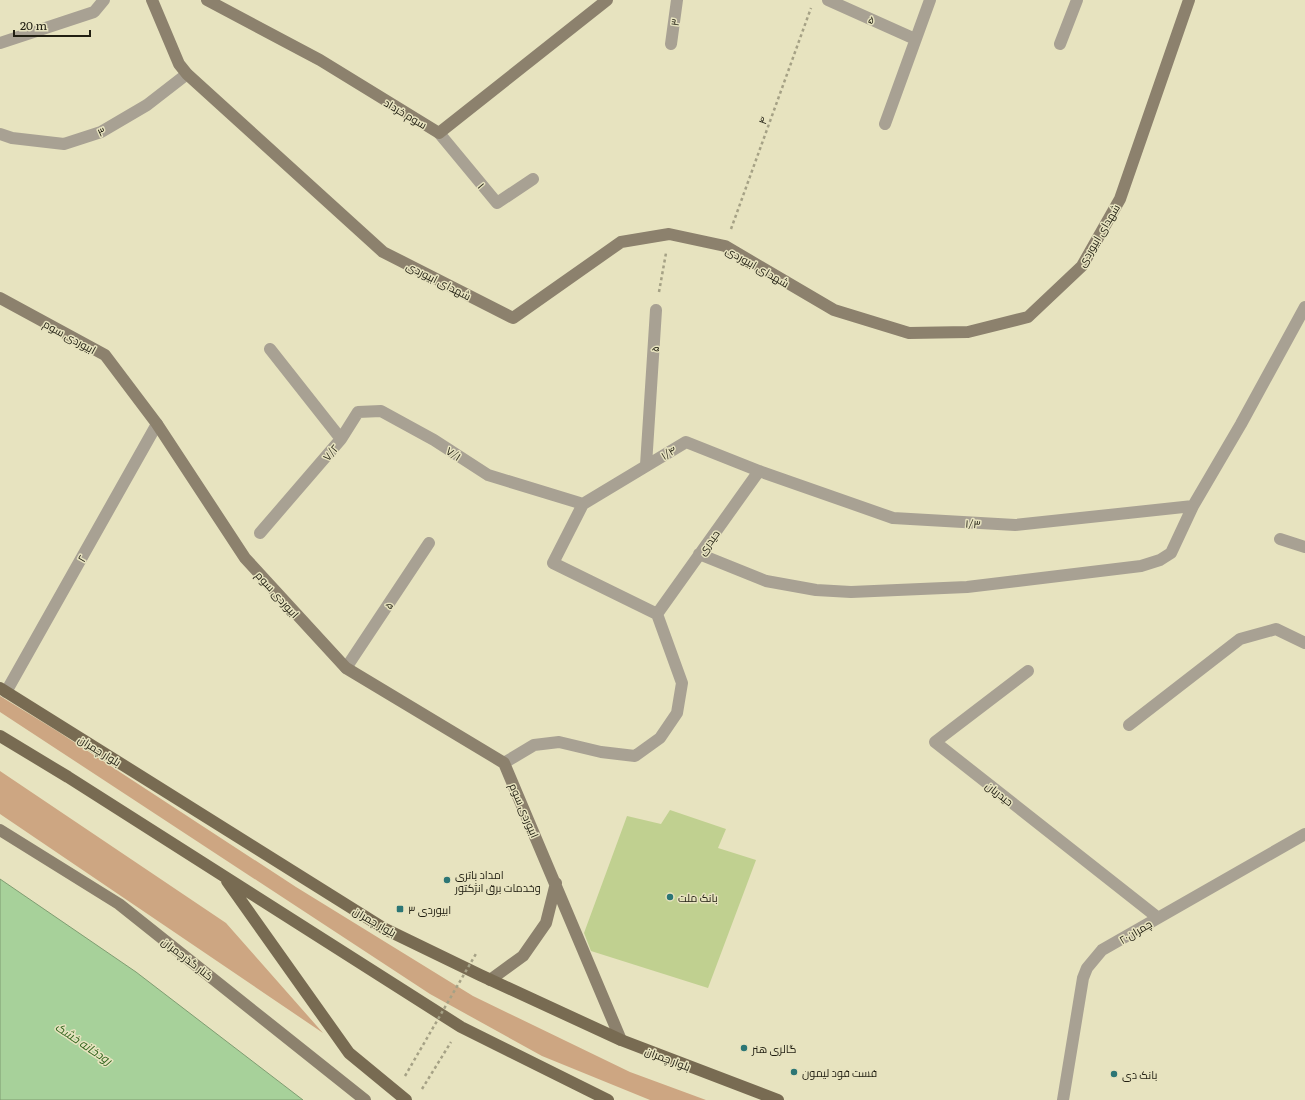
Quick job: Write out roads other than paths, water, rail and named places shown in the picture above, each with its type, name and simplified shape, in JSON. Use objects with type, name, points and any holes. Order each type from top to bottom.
[{"type":"main road","name":"بلوار چمران","points":[[3,690],[386,928],[490,980],[621,1040],[778,1100]]},
{"type":"main road","points":[[0,736],[68,777],[461,1027],[608,1100]]},
{"type":"main road","points":[[223,876],[349,1053],[406,1100]]},
{"type":"street","points":[[0,43],[94,12],[104,0]]},
{"type":"street","name":"شهدای ابیوردی","points":[[152,0],[179,64],[187,74],[384,252],[513,318],[621,242],[669,234],[725,246],[834,310],[909,333],[968,332],[1028,317],[1082,266],[1120,198],[1189,0]]},
{"type":"street","name":"سوم خرداد","points":[[207,0],[320,60],[439,133],[607,0]]},
{"type":"street","name":"۳","points":[[671,44],[677,0]]},
{"type":"street","name":"۵","points":[[828,0],[915,39]]},
{"type":"street","points":[[885,124],[930,0]]},
{"type":"street","points":[[1060,44],[1077,0]]},
{"type":"street","name":"۳","points":[[0,134],[12,138],[64,144],[101,132],[147,105],[187,74]]},
{"type":"street","name":"۱","points":[[439,133],[497,203],[533,179]]},
{"type":"street","name":"ابیوردی سوم","points":[[0,298],[105,355],[157,424],[245,558],[346,668],[504,763],[556,883],[621,1040]]},
{"type":"street","points":[[699,554],[766,581],[816,590],[876,591],[984,585],[1141,566],[1160,560],[1171,552],[1193,506],[1241,424],[1305,306]]},
{"type":"street","name":"۵","points":[[646,465],[656,310]]},
{"type":"street","name":"۷/۲","points":[[260,533],[341,439],[270,349]]},
{"type":"street","name":"۷/۱","points":[[341,439],[358,412],[381,411],[434,440],[488,475],[583,504]]},
{"type":"street","name":"۲","points":[[3,690],[157,424]]},
{"type":"street","name":"۱/۴","points":[[583,504],[686,442],[759,471]]},
{"type":"street","name":"۱/۳","points":[[759,471],[893,518],[1015,525],[1193,506]]},
{"type":"street","name":"حیدری","points":[[657,614],[759,471]]},
{"type":"street","points":[[504,763],[534,745],[559,742],[601,752],[635,756],[660,738],[677,713],[682,683],[657,614],[553,564],[583,504]]},
{"type":"street","points":[[1280,539],[1305,547]]},
{"type":"street","name":"۵","points":[[346,668],[429,542]]},
{"type":"street","points":[[1129,725],[1240,639],[1276,629],[1305,643]]},
{"type":"street","name":"حیدریان","points":[[1028,671],[935,742],[1157,917]]},
{"type":"street","name":"کنار گذرچمران","points":[[0,830],[119,904],[365,1100]]},
{"type":"street","name":"چمران۲۰","points":[[1063,1100],[1083,978],[1088,968],[1102,950],[1157,917],[1305,834]]},
{"type":"street","points":[[490,980],[523,956],[546,923],[556,883]]},
{"type":"water","name":"رودخانه خشک","points":[[0,879],[136,972],[303,1100],[0,1100]]},
{"type":"place","name":"امداد باتری وخدمات برق انژکتور","points":[[447,880]]},
{"type":"place","name":"بانک ملت","points":[[670,897]]},
{"type":"place","name":"ابیوردی ۳","points":[[400,909]]},
{"type":"place","name":"گالری هنر","points":[[744,1048]]},
{"type":"place","name":"فست فود لیمون","points":[[794,1072]]},
{"type":"place","name":"بانک دی","points":[[1114,1074]]}]
